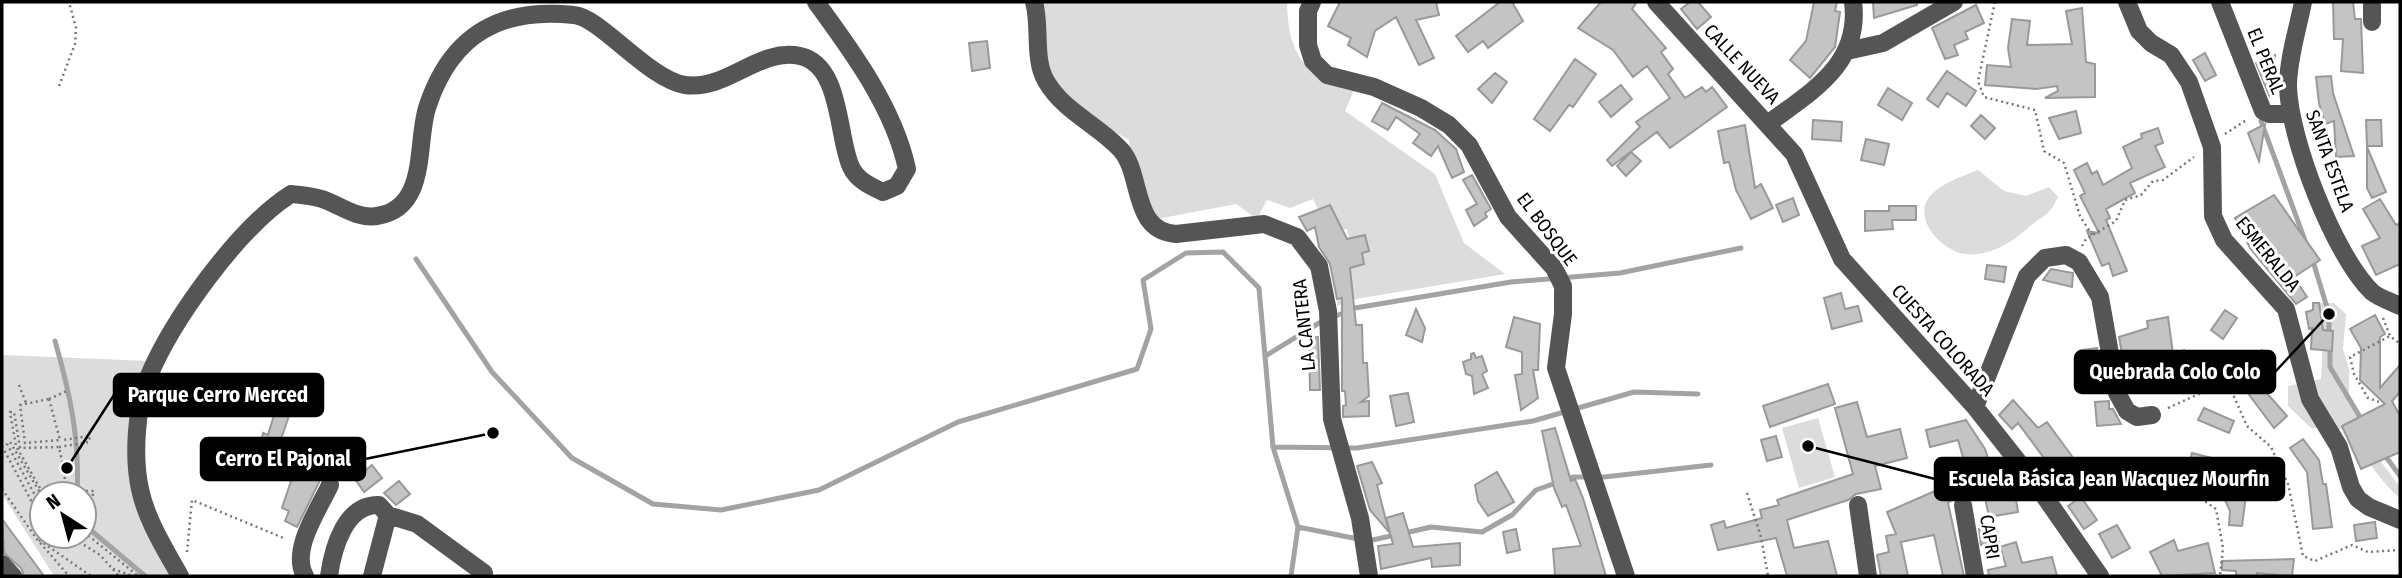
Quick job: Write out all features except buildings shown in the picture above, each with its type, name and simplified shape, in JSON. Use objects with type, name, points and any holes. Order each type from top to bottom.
[{"type":"street","points":[[183,570],[159,538],[139,489],[137,426],[147,380],[194,298],[272,206],[291,194],[324,200],[351,213],[377,216],[400,205],[415,182],[427,107],[443,70],[463,42],[490,24],[531,15],[578,15],[658,73],[680,84],[700,87],[728,79],[779,56],[801,56],[817,66],[831,88],[851,168],[866,185],[883,192],[897,186],[906,169],[899,140],[879,97],[816,2]]},
{"type":"street","name":"LA CANTERA","points":[[1034,2],[1038,18],[1040,63],[1045,79],[1063,105],[1125,155],[1144,213],[1156,227],[1165,233],[1176,234],[1264,224],[1297,237],[1319,267],[1328,311],[1332,419],[1360,518],[1369,576]]},
{"type":"street","name":"EL BOSQUE","points":[[1312,2],[1308,44],[1313,61],[1327,75],[1374,87],[1421,108],[1449,125],[1469,145],[1508,217],[1554,268],[1563,286],[1563,314],[1556,368],[1626,576]]},
{"type":"street","name":"CALLE NUEVA","points":[[1656,2],[1769,123]]},
{"type":"street","points":[[1769,123],[1826,81],[1847,51],[1853,2]]},
{"type":"street","points":[[1847,51],[1883,43],[1954,2]]},
{"type":"street","name":"ESMERALDA","points":[[2127,2],[2139,31],[2151,43],[2171,55],[2189,82],[2212,147],[2213,216],[2224,240],[2286,309],[2310,399],[2339,447],[2351,487],[2358,499],[2400,520]]},
{"type":"street","name":"EL PERAL","points":[[2220,2],[2263,111],[2269,114],[2290,114]]},
{"type":"street","name":"SANTA ESTELA","points":[[2303,2],[2288,82],[2290,114],[2334,234],[2373,293]]},
{"type":"street","points":[[2372,2],[2372,22]]},
{"type":"street","name":"CUESTA COLORADA","points":[[1769,123],[1794,154],[1842,259],[1975,407],[2038,487],[2100,576]]},
{"type":"street","points":[[1975,407],[2027,275],[2045,258],[2066,255],[2079,262],[2100,297],[2117,393],[2127,411],[2137,418],[2152,415]]},
{"type":"street","points":[[2373,293],[2400,306]]},
{"type":"street","points":[[305,576],[301,569],[302,546],[330,485]]},
{"type":"street","points":[[329,576],[345,525],[355,512],[367,505],[379,505],[388,515],[417,524],[480,575]]},
{"type":"street","points":[[1858,505],[1868,576]]},
{"type":"street","name":"CAPRI","points":[[1963,505],[1975,576]]},
{"type":"street","points":[[372,576],[388,515]]},
{"type":"street","points":[[2,564],[13,576]]},
{"type":"path","points":[[59,86],[75,44],[76,28],[68,8],[69,2]]},
{"type":"path","points":[[1995,2],[1978,81],[1984,97],[2035,110],[2044,151],[2064,163],[2080,216],[2092,235]]},
{"type":"path","points":[[2073,259],[2092,235],[2116,221],[2125,200],[2141,195],[2153,181],[2163,180],[2184,163],[2212,147],[2227,132],[2263,111]]},
{"type":"path","points":[[2373,293],[2390,335],[2400,344]]},
{"type":"path","points":[[2379,402],[2368,398],[2354,374],[2350,356],[2390,335]]},
{"type":"path","points":[[19,385],[26,403]]},
{"type":"path","points":[[33,480],[16,446],[10,412],[14,412],[20,448],[59,447],[89,442],[90,436],[25,443],[20,405],[69,390]]},
{"type":"path","points":[[2152,415],[2202,393],[2232,392],[2247,426],[2271,447],[2288,484],[2303,556],[2315,561],[2352,545],[2368,552],[2400,550]]},
{"type":"path","points":[[49,398],[60,440]]},
{"type":"path","points":[[19,442],[25,440]]},
{"type":"path","points":[[28,481],[7,444],[10,442],[33,480]]},
{"type":"path","points":[[2,446],[28,494]]},
{"type":"path","points":[[59,447],[64,480]]},
{"type":"path","points":[[18,474],[23,472]]},
{"type":"path","points":[[2038,487],[2060,484],[2103,496],[2130,498],[2193,493],[2216,509],[2223,548],[2220,576]]},
{"type":"path","points":[[2,489],[28,526]]},
{"type":"path","points":[[1746,493],[1761,537],[1768,576]]},
{"type":"path","points":[[183,570],[192,500],[302,546]]},
{"type":"path","points":[[98,544],[135,576]]},
{"type":"path","points":[[46,550],[69,576]]},
{"type":"path","points":[[53,550],[91,576]]},
{"type":"path","points":[[92,550],[100,555],[119,576]]},
{"type":"path","points":[[112,569],[135,576]]},
{"type":"shaded area","points":[[1034,2],[1287,2],[1291,36],[1302,61],[1323,78],[1354,90],[1345,111],[1435,174],[1464,243],[1505,274],[1356,299],[1337,306],[1337,295],[1353,256],[1347,229],[1329,232],[1313,199],[1290,208],[1267,200],[1257,219],[1236,204],[1152,220],[1134,186],[1129,140],[1052,97]]},
{"type":"shaded area","points":[[1978,170],[2004,191],[2026,196],[2049,187],[2058,197],[2049,212],[2008,243],[1992,251],[1966,254],[1948,247],[1932,233],[1924,214],[1925,205],[1940,187]]},
{"type":"shaded area","points":[[2319,303],[2334,303],[2346,314],[2343,349],[2349,369],[2349,397],[2365,425],[2367,443],[2400,487],[2400,498],[2385,483],[2345,430],[2311,428],[2288,406],[2288,386],[2321,379],[2323,335],[2311,310]]},
{"type":"shaded area","points":[[2,355],[150,361],[130,443],[171,576],[54,576],[38,550],[98,550],[98,480],[28,480],[28,535],[2,494]]},
{"type":"shaded area","points":[[1818,418],[1835,477],[1799,488],[1782,428]]},
{"type":"waterway","points":[[2261,121],[2306,243]]},
{"type":"waterway","points":[[1267,355],[1319,323],[1355,308],[1511,282],[1620,273],[1741,248]]},
{"type":"waterway","points":[[416,259],[492,372],[572,458],[653,504],[721,510],[819,490],[958,422],[1137,369],[1151,329],[1143,280],[1186,253],[1223,252],[1259,288],[1273,447],[1298,527],[1291,576]]},
{"type":"waterway","points":[[2312,258],[2329,314],[2329,337]]},
{"type":"waterway","points":[[55,341],[73,417],[78,480]]},
{"type":"waterway","points":[[2330,347],[2330,367],[2363,422]]},
{"type":"waterway","points":[[1273,447],[1357,448],[1533,421],[1634,392],[1698,394]]},
{"type":"waterway","points":[[2384,454],[2400,476]]},
{"type":"waterway","points":[[1405,533],[1431,527],[1482,532],[1512,515],[1536,490],[1573,477],[1604,477],[1711,465]]},
{"type":"waterway","points":[[1298,527],[1368,541],[1395,535]]},
{"type":"waterway","points":[[98,536],[145,576]]},
{"type":"place","name":"Quebrada Colo Colo","points":[[2329,314]]},
{"type":"place","name":"Cerro El Pajonal","points":[[493,433]]},
{"type":"place","name":"Escuela Básica Jean Wacquez Mourfin","points":[[1808,446]]},
{"type":"place","name":"Parque Cerro Merced","points":[[67,468]]}]
